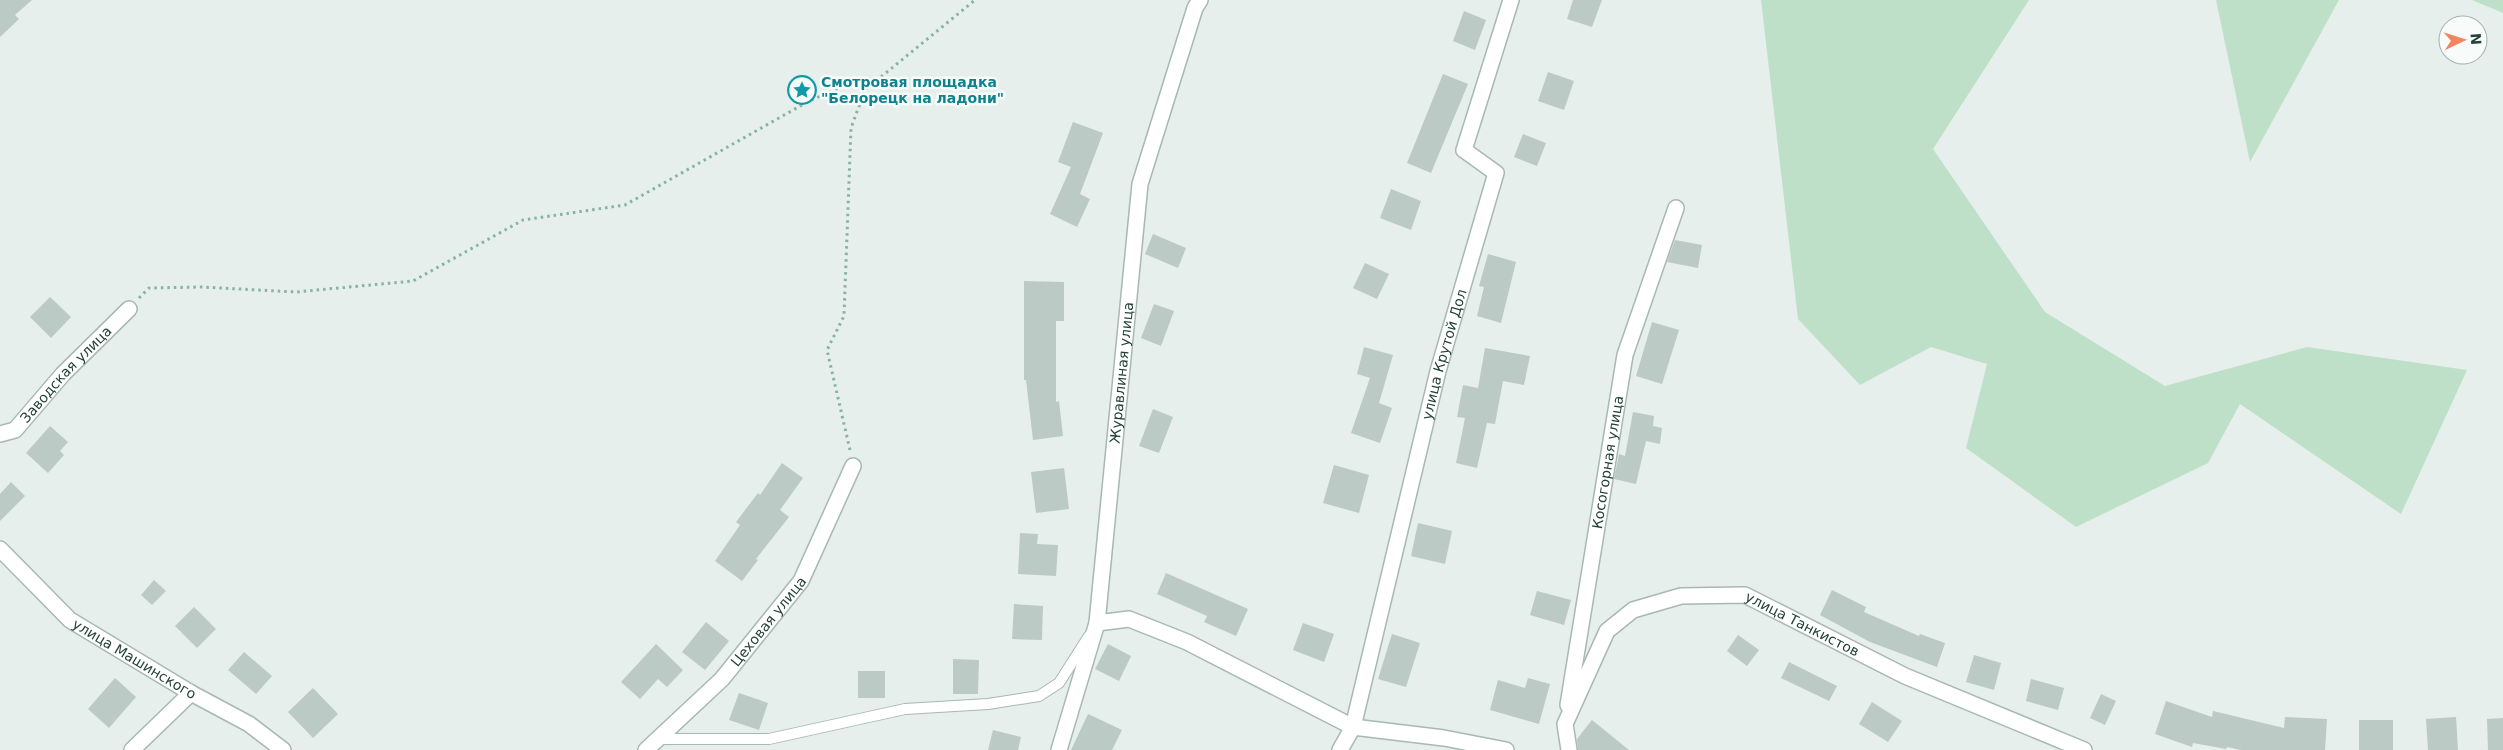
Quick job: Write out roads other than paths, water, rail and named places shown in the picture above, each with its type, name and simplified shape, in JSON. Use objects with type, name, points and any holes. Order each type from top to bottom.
[{"type":"street","name":"Журавлиная улица","points":[[1058,750],[1097,623],[1140,184],[1195,8],[1200,0]]},
{"type":"street","name":"улица Крутой Дол","points":[[1340,750],[1353,728],[1438,371],[1496,173],[1464,150],[1511,0]]},
{"type":"street","name":"Косогорная улица","points":[[1565,724],[1625,355],[1676,208]]},
{"type":"street","name":"Заводская улица","points":[[0,434],[14,430],[63,374],[128,309]]},
{"type":"street","name":"Цеховая улица","points":[[646,750],[722,679],[801,581],[853,466]]},
{"type":"street","name":"улица Машинского","points":[[0,549],[70,620],[191,693],[249,724],[282,750]]},
{"type":"street","name":"улица Танкистов","points":[[1565,724],[1607,632],[1632,610],[1682,596],[1745,595],[1905,676],[2084,750]]},
{"type":"street","points":[[1097,623],[1129,619],[1187,642],[1353,728],[1444,738],[1506,750]]},
{"type":"street","points":[[132,750],[191,693]]},
{"type":"street","points":[[1565,724],[1569,750]]},
{"type":"lane","points":[[658,739],[769,739],[906,709],[988,704],[1039,696],[1059,683],[1097,623]]},
{"type":"place","name":"Смотровая площадка \"Белорецк на ладони\"","points":[[802,90]]}]
